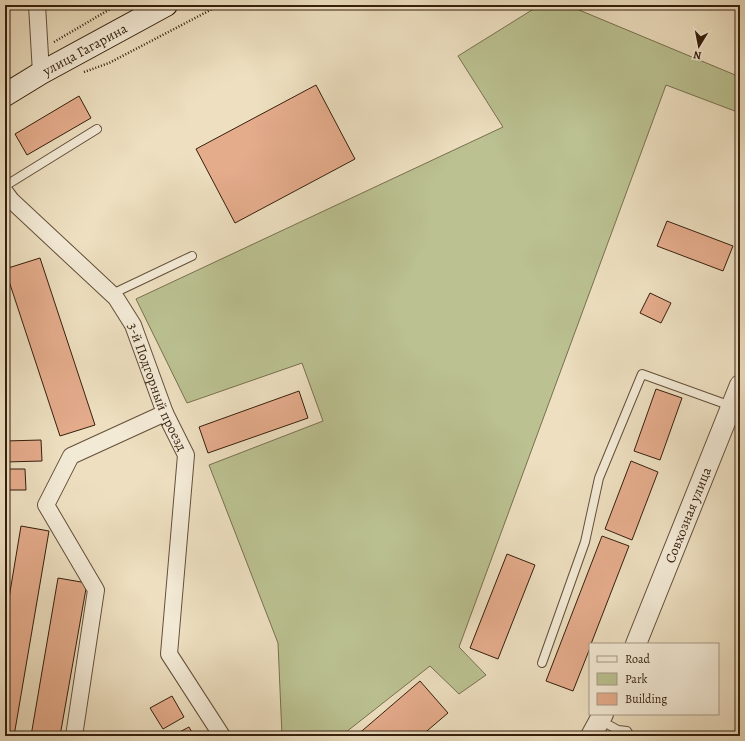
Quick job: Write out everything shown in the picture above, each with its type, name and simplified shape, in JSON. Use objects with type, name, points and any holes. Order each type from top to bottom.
[{"type":"main road","name":"улица Гагарина","points":[[5,95],[41,73],[166,5]]},
{"type":"street","points":[[37,5],[41,73]]},
{"type":"street","name":"3-й Подгорный проезд","points":[[6,198],[116,298],[133,325],[166,413],[186,455],[169,654],[222,736]]},
{"type":"street","name":"Совхозная улица","points":[[636,643],[740,385]]},
{"type":"street","points":[[74,736],[96,590],[46,505],[71,456],[166,413]]},
{"type":"lane","points":[[6,198],[97,129]]},
{"type":"lane","points":[[112,294],[192,256]]},
{"type":"lane","points":[[542,663],[585,542],[599,478],[642,374],[732,406]]},
{"type":"lane","points":[[598,724],[609,725],[618,730],[627,731],[630,736]]},
{"type":"path","points":[[40,50],[117,5]]},
{"type":"path","points":[[82,72],[109,63],[220,5]]},
{"type":"green space","points":[[540,5],[567,5],[740,77],[740,113],[666,85],[459,647],[486,675],[459,694],[430,666],[341,736],[282,736],[278,643],[209,465],[323,421],[302,363],[187,403],[136,299],[503,127],[458,56]]},
{"type":"building","points":[[316,85],[355,159],[235,223],[196,149]]},
{"type":"building","points":[[79,96],[91,118],[27,155],[15,134]]},
{"type":"building","points":[[667,221],[733,246],[723,271],[657,246]]},
{"type":"building","points":[[40,258],[95,425],[60,436],[5,269]]},
{"type":"building","points":[[650,293],[671,303],[661,323],[640,313]]},
{"type":"building","points":[[656,389],[682,398],[660,460],[634,451]]},
{"type":"building","points":[[299,391],[308,418],[208,453],[199,427]]},
{"type":"building","points":[[41,440],[42,461],[5,462],[5,441]]},
{"type":"building","points":[[631,461],[658,472],[632,540],[605,529]]},
{"type":"building","points":[[5,469],[25,469],[26,490],[5,490]]},
{"type":"building","points":[[21,526],[49,531],[14,736],[5,736],[5,622]]},
{"type":"building","points":[[602,536],[629,546],[591,643],[589,643],[589,651],[573,691],[546,681]]},
{"type":"building","points":[[507,554],[535,565],[498,659],[470,648]]},
{"type":"building","points":[[58,578],[87,583],[60,736],[31,736]]},
{"type":"building","points":[[420,681],[448,713],[421,736],[356,736]]},
{"type":"building","points":[[172,696],[184,717],[163,729],[150,708]]},
{"type":"building","points":[[189,727],[194,736],[172,736]]}]
